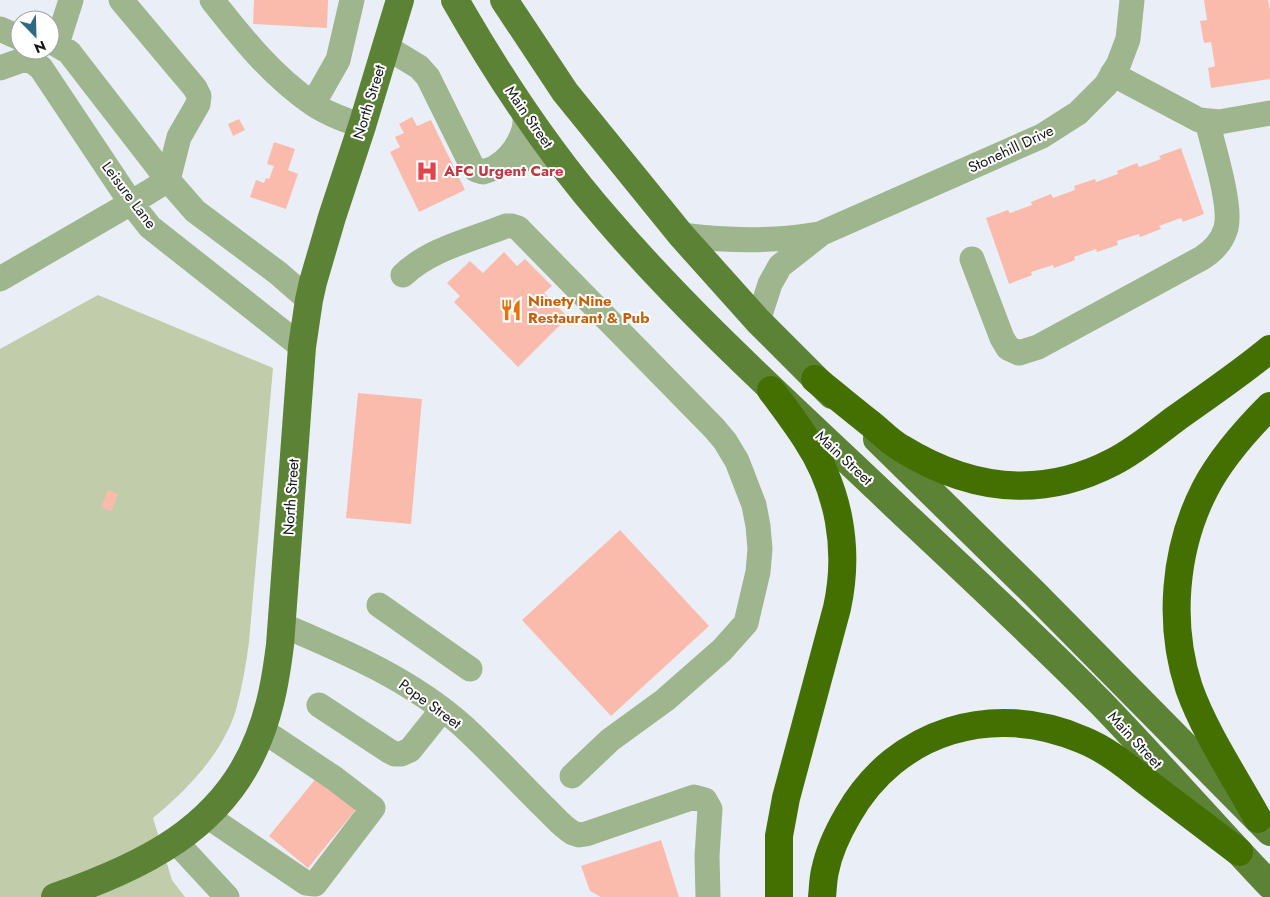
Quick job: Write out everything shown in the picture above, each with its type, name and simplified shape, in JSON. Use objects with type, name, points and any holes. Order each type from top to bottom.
[{"type":"highway","points":[[815,379],[898,447],[937,468],[960,477],[986,483],[1038,486],[1068,480],[1085,474],[1127,454],[1270,349]]},
{"type":"highway","points":[[770,390],[807,440],[826,477],[837,509],[843,552],[842,583],[837,608],[786,798],[780,836],[778,897]]},
{"type":"highway","points":[[1264,825],[1209,731],[1190,688],[1180,650],[1176,610],[1180,569],[1189,530],[1205,490],[1224,458],[1251,425],[1270,406]]},
{"type":"highway","points":[[822,897],[825,870],[840,829],[860,796],[872,782],[892,762],[922,742],[948,730],[976,724],[1005,722],[1033,726],[1057,731],[1084,740],[1119,761],[1239,852]]},
{"type":"main road","name":"North Street","points":[[55,897],[132,866],[176,842],[208,816],[236,781],[247,763],[262,730],[275,681],[282,625],[302,347],[309,300],[332,217],[400,0]]},
{"type":"main road","name":"Main Street","points":[[456,0],[483,48],[537,131],[605,218],[661,279],[770,390],[908,518],[1100,702],[1270,885]]},
{"type":"main road","name":"Main Street","points":[[504,0],[565,92],[681,235],[758,321],[1034,593],[1264,825]]},
{"type":"street","points":[[60,26],[71,0]]},
{"type":"street","points":[[0,280],[168,180],[180,137],[198,104],[199,96],[195,88],[121,0]]},
{"type":"street","points":[[212,0],[265,64],[313,104],[334,116],[362,126]]},
{"type":"street","points":[[313,104],[338,60],[352,0]]},
{"type":"street","name":"Stonehill Drive","points":[[681,235],[750,241],[785,239],[822,233],[1056,129],[1097,96],[1112,74],[1128,39],[1132,0]]},
{"type":"street","name":"Leisure Lane","points":[[0,29],[10,37]]},
{"type":"street","points":[[60,46],[69,52],[168,180],[195,210],[278,273],[309,300]]},
{"type":"street","points":[[386,47],[419,67],[430,81],[472,166],[476,170],[483,172],[525,158],[546,157],[569,172]]},
{"type":"street","points":[[0,68],[11,60]]},
{"type":"street","name":"Leisure Lane","points":[[34,60],[131,203],[150,227],[166,242],[302,347]]},
{"type":"street","points":[[1112,74],[1199,120],[1219,122],[1270,113]]},
{"type":"street","points":[[497,166],[508,158],[522,136],[525,120],[523,109]]},
{"type":"street","points":[[972,259],[1004,342],[1014,352],[1019,353],[1038,346],[1202,258],[1220,242],[1226,230],[1228,217],[1207,120]]},
{"type":"street","points":[[403,275],[430,256],[506,226],[518,228],[714,428],[725,441],[737,461],[754,505],[760,549],[758,572],[746,623],[722,650],[665,700],[610,740],[572,776]]},
{"type":"street","name":"Stonehill Drive","points":[[758,321],[770,284],[780,266],[822,233]]},
{"type":"street","points":[[379,605],[470,669]]},
{"type":"street","name":"Pope Street","points":[[282,625],[338,648],[367,663],[398,680],[442,710],[463,727],[570,832],[582,835],[692,797],[702,798],[707,802],[710,809],[706,856],[708,897]]},
{"type":"street","points":[[319,705],[389,751],[398,754],[410,750],[442,710]]},
{"type":"street","points":[[208,816],[306,883],[315,884],[372,808],[334,778],[262,730]]},
{"type":"street","points":[[176,842],[227,897]]},
{"type":"green space","points":[[98,295],[273,368],[247,659],[236,710],[222,741],[213,756],[191,783],[153,818],[172,880],[185,897],[0,897],[0,349]]},
{"type":"building","points":[[254,0],[328,0],[327,28],[253,24]]},
{"type":"building","points":[[1204,0],[1268,0],[1270,10],[1270,79],[1211,88],[1208,68],[1215,66],[1211,42],[1204,43],[1200,21],[1207,20]]},
{"type":"building","name":"AFC Urgent Care","points":[[412,117],[417,126],[431,120],[465,190],[419,212],[390,152],[400,147],[395,137],[404,133],[399,124]]},
{"type":"building","points":[[239,119],[245,130],[233,136],[228,124]]},
{"type":"building","points":[[274,142],[295,149],[288,170],[298,174],[286,209],[250,197],[256,180],[264,183],[266,178],[269,179],[274,166],[267,164]]},
{"type":"building","points":[[1181,148],[1204,214],[1183,222],[1181,218],[1159,226],[1161,229],[1140,237],[1139,234],[1117,241],[1118,245],[1097,252],[1096,249],[1074,257],[1075,260],[1054,268],[1053,265],[1031,272],[1032,275],[1009,284],[986,218],[1008,210],[1010,213],[1032,205],[1031,202],[1051,194],[1053,198],[1075,190],[1074,186],[1095,179],[1096,182],[1118,174],[1117,171],[1137,163],[1139,167],[1161,159],[1159,156]]},
{"type":"building","name":"Ninety Nine Restaurant & Pub","points":[[504,252],[517,266],[525,259],[552,286],[544,293],[568,317],[518,367],[454,302],[460,296],[447,283],[470,261],[483,273]]},
{"type":"building","points":[[358,393],[422,399],[411,524],[346,518]]},
{"type":"building","points":[[108,490],[118,494],[112,511],[101,507]]},
{"type":"building","points":[[620,530],[709,626],[611,716],[522,620]]},
{"type":"building","points":[[318,776],[358,807],[308,868],[269,836]]},
{"type":"building","points":[[661,840],[679,897],[601,897],[590,891],[581,866]]},
{"type":"place","name":"AFC Urgent Care","points":[[427,171]]},
{"type":"place","name":"Ninety Nine Restaurant & Pub","points":[[511,310]]}]
